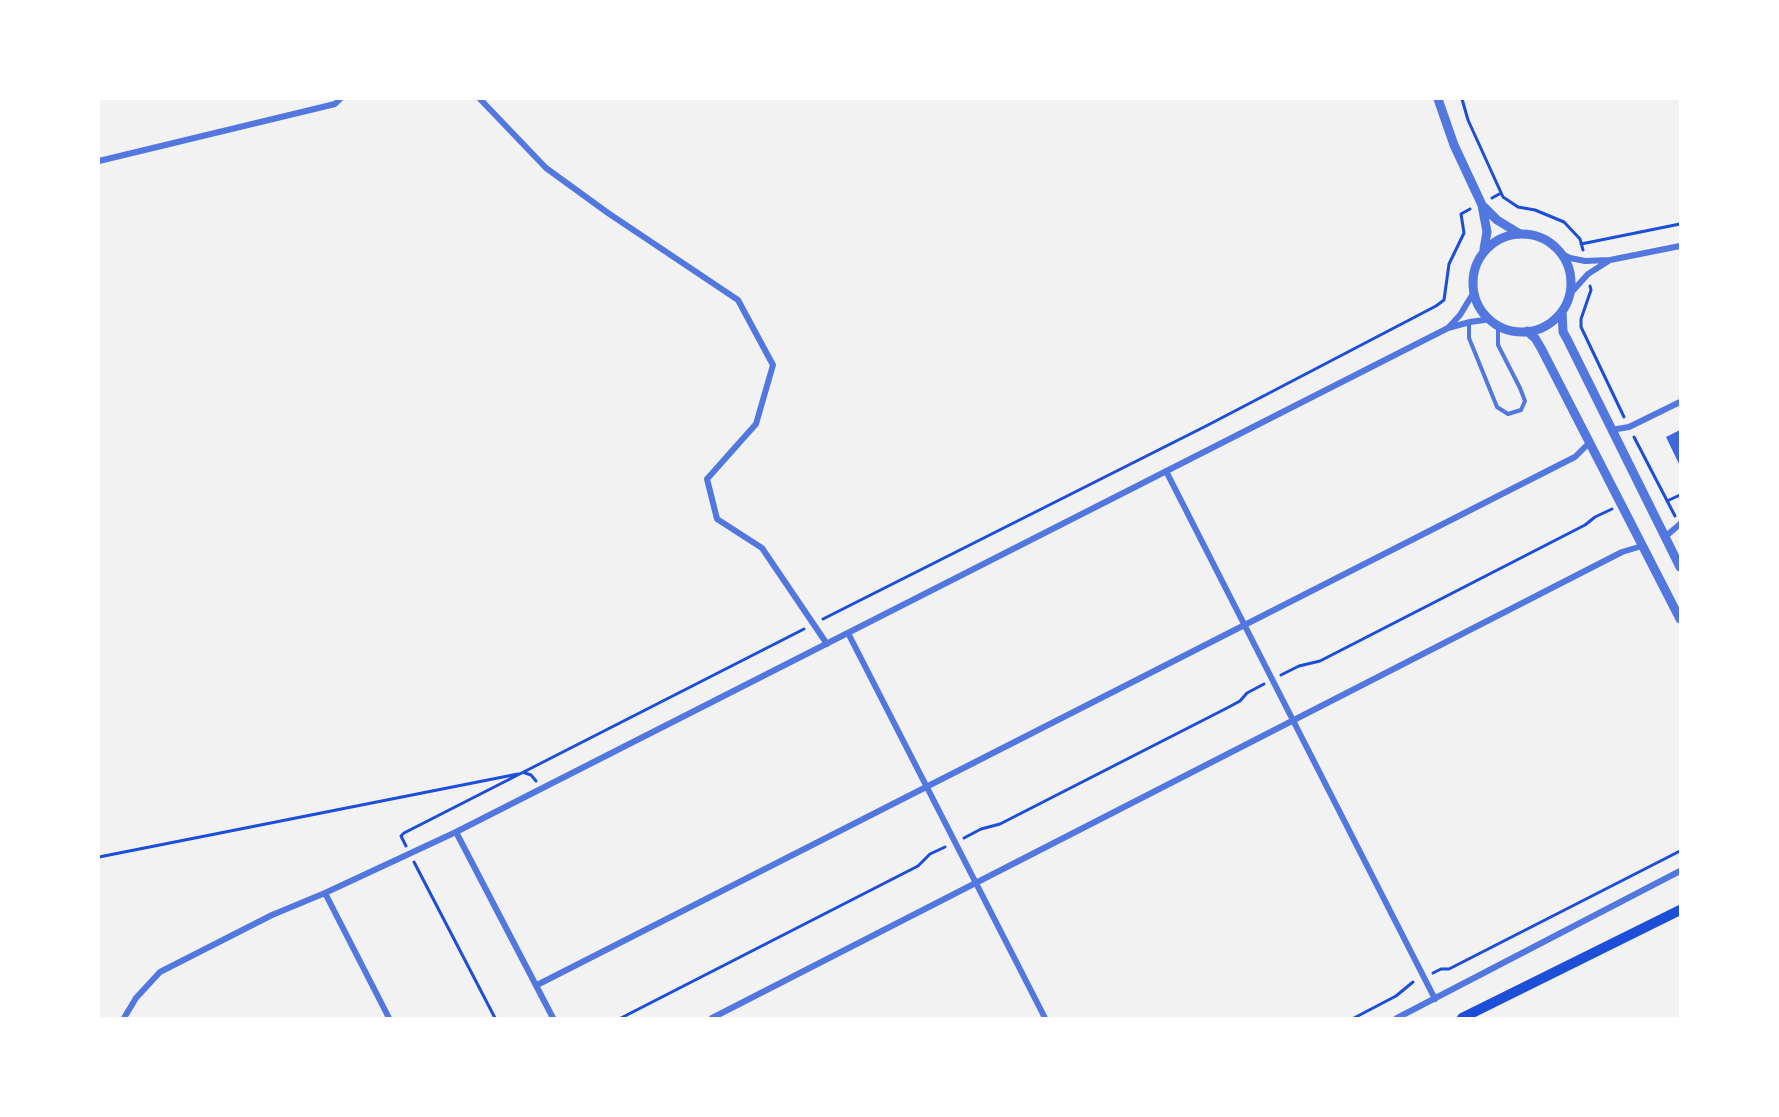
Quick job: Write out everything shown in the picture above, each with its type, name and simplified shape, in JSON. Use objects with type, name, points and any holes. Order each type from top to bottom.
[{"type":"main road","points":[[1462,1018],[1680,910]]},
{"type":"street","points":[[99,161],[335,104],[339,99]]},
{"type":"street","points":[[480,99],[546,168],[608,213],[738,300],[773,365],[756,424],[707,479],[717,519],[762,548],[827,644]]},
{"type":"street","points":[[1438,99],[1454,145],[1482,204],[1487,232],[1484,249],[1472,281],[1476,302],[1484,313],[1494,322],[1511,329],[1527,331],[1541,329],[1550,324],[1562,311],[1569,295],[1588,274],[1610,260]]},
{"type":"street","points":[[1482,204],[1497,220],[1520,234],[1539,238],[1570,258],[1585,261],[1610,260],[1680,246]]},
{"type":"street","points":[[1484,249],[1506,236],[1520,234]]},
{"type":"street","points":[[1562,254],[1570,272],[1569,295]]},
{"type":"street","points":[[1448,328],[1460,315],[1474,292]]},
{"type":"street","points":[[1562,311],[1563,332],[1680,567]]},
{"type":"street","points":[[124,1018],[136,998],[160,972],[272,915],[456,832],[1448,328],[1470,322],[1494,322]]},
{"type":"street","points":[[1527,331],[1541,348],[1680,619]]},
{"type":"street","points":[[1611,430],[1629,427],[1680,402]]},
{"type":"street","points":[[537,985],[1575,457],[1589,443]]},
{"type":"street","points":[[1167,471],[1435,999]]},
{"type":"street","points":[[1665,537],[1680,524]]},
{"type":"street","points":[[712,1018],[1622,552],[1642,546]]},
{"type":"street","points":[[848,633],[1045,1018]]},
{"type":"street","points":[[456,832],[553,1018]]},
{"type":"street","points":[[1397,1018],[1680,871]]},
{"type":"street","points":[[325,893],[389,1018]]},
{"type":"lane","points":[[1470,322],[1469,338],[1497,407],[1508,414],[1521,410],[1525,401],[1498,345],[1494,322]]},
{"type":"path","points":[[495,1018],[409,853],[401,836],[404,833],[1208,425],[1436,306],[1444,300],[1449,264],[1464,233],[1461,214],[1501,194]]},
{"type":"path","points":[[1581,244],[1680,224]]},
{"type":"path","points":[[1643,493],[1659,485]]},
{"type":"path","points":[[1667,501],[1680,495]]},
{"type":"path","points":[[621,1018],[918,866],[930,854],[981,829],[1000,824],[1217,713],[1240,700],[1247,693],[1299,666],[1320,661],[1585,525],[1595,516],[1621,504]]},
{"type":"path","points":[[99,857],[523,773],[531,775],[541,788]]},
{"type":"path","points":[[1354,1018],[1396,996],[1410,984],[1441,969],[1449,969],[1680,851]]},
{"type":"building","points":[[1680,430],[1680,466],[1666,437]]}]
